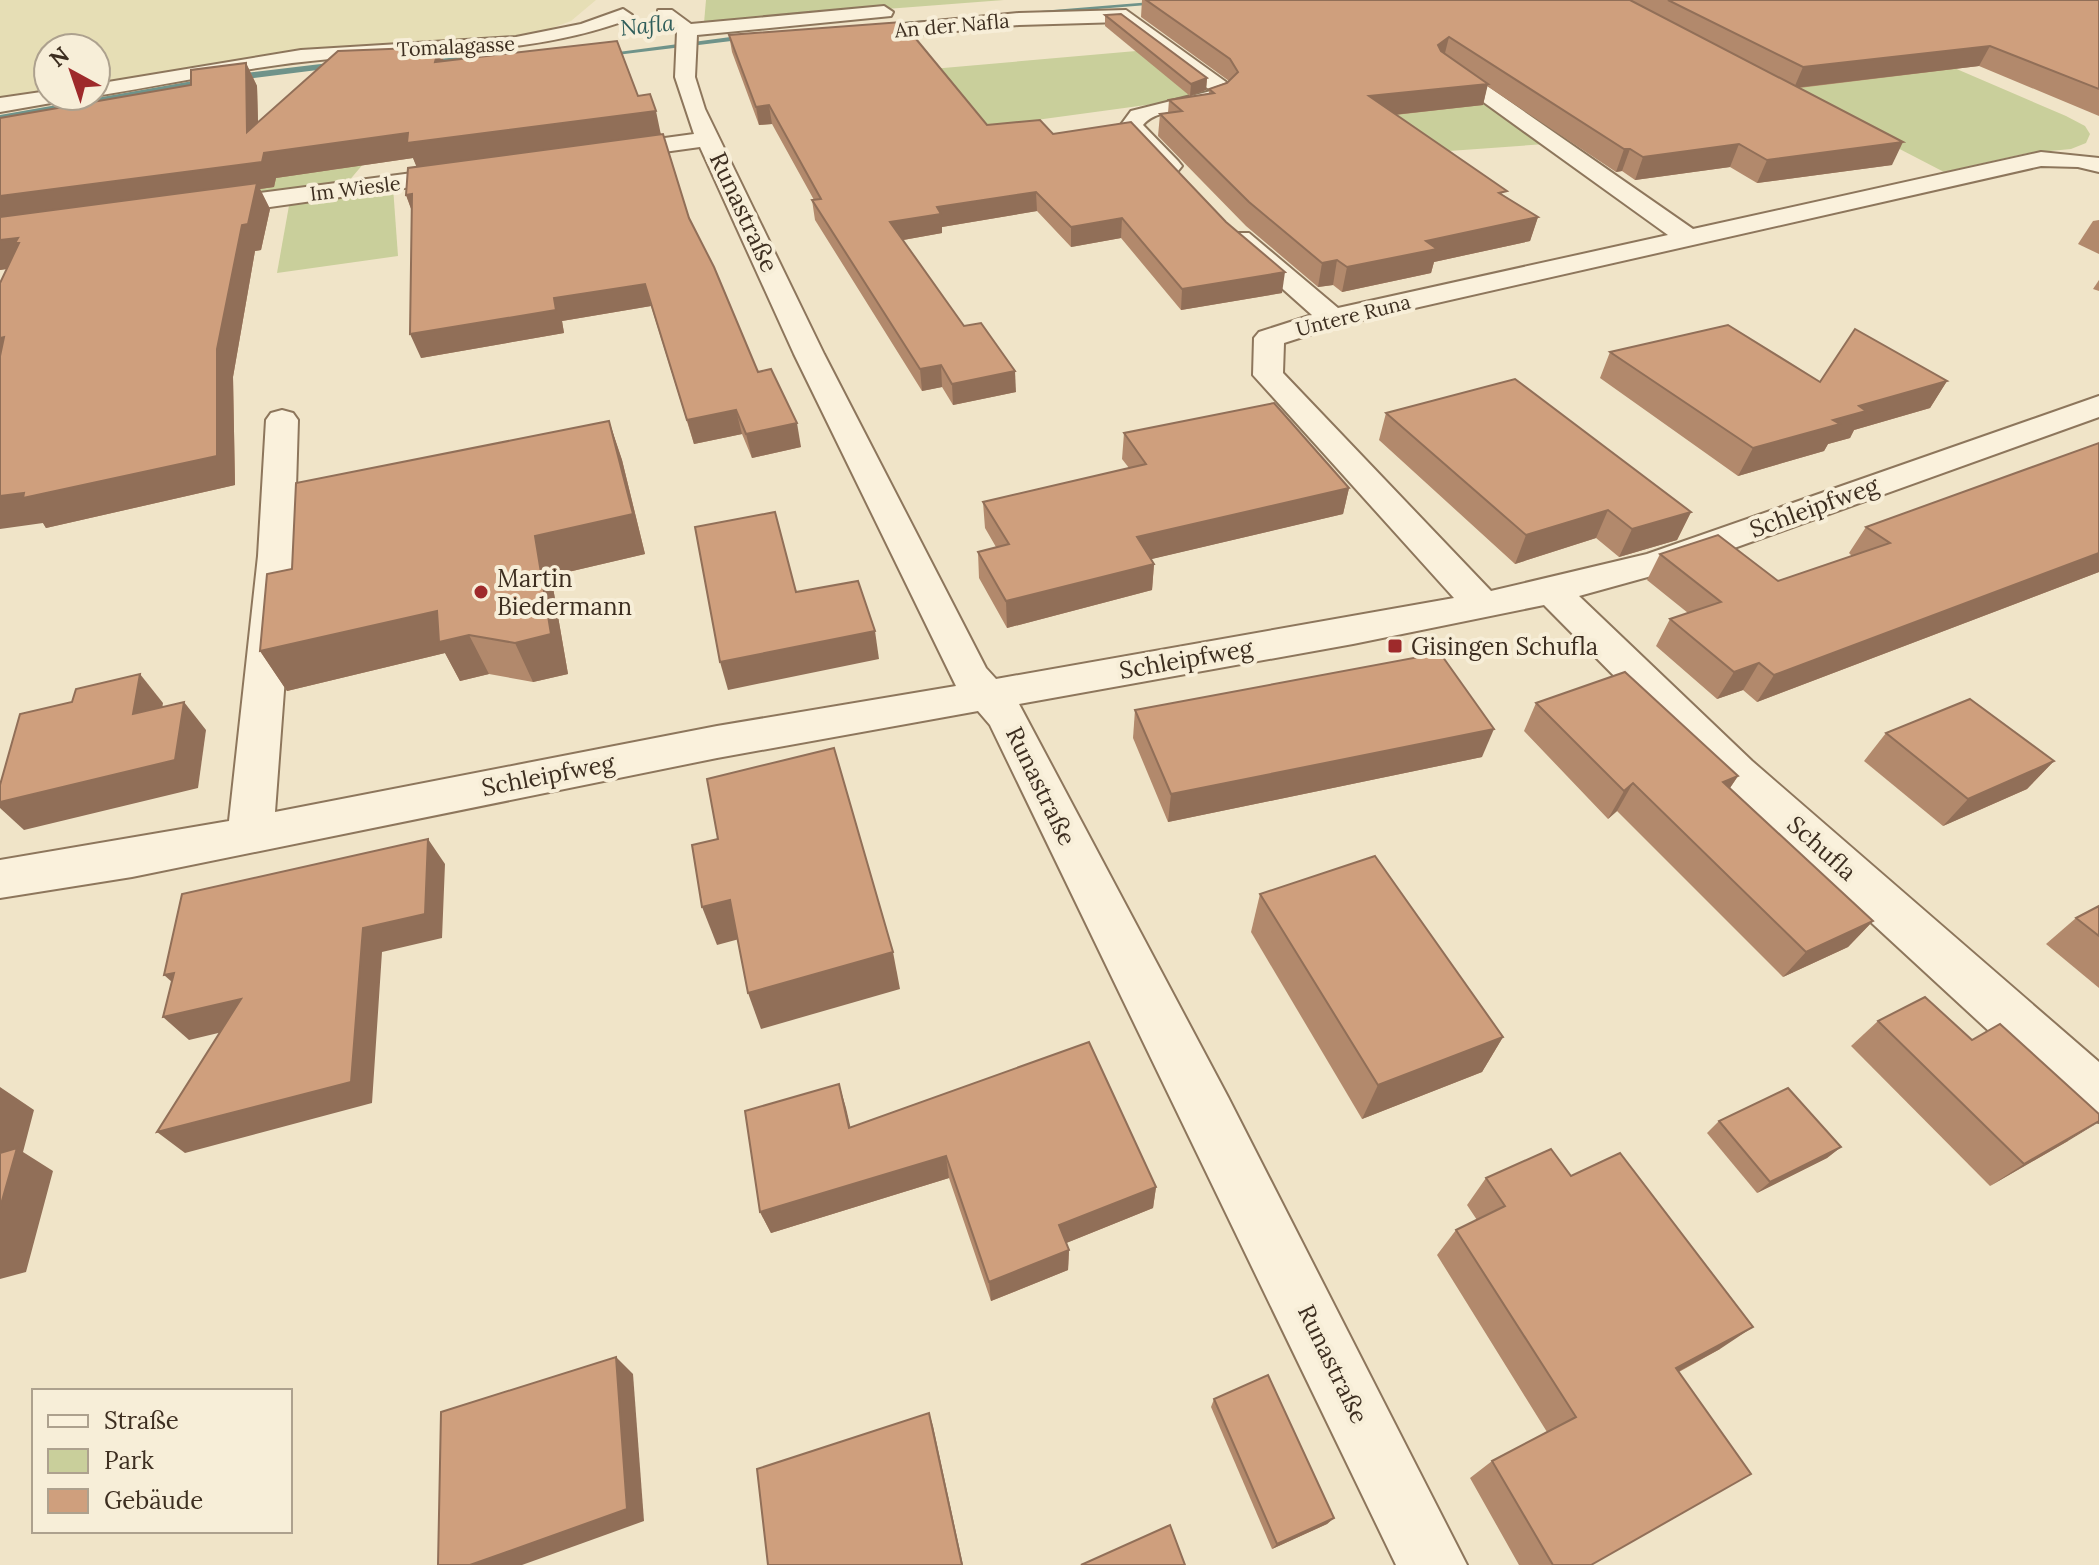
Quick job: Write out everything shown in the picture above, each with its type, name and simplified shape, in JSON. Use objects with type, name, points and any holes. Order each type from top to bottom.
[{"type":"street","points":[[626,8],[670,7],[688,39],[1048,0]]},
{"type":"street","name":"Tomalagasse","points":[[112,87],[305,56],[530,42],[572,33],[626,8]]},
{"type":"street","name":"An der Nafla","points":[[852,35],[1033,18],[1126,16],[1219,86],[1222,93],[1212,101],[1139,116],[1131,126],[1190,188]]},
{"type":"street","name":"Runastraße","points":[[688,39],[685,77],[694,109],[819,373],[970,676],[1007,717],[1432,1565]]},
{"type":"street","points":[[1446,66],[1689,238]]},
{"type":"street","points":[[0,105],[32,100]]},
{"type":"street","points":[[587,156],[710,139]]},
{"type":"street","name":"Untere Runa","points":[[1483,606],[1268,375],[1269,338],[1332,318],[2041,159],[2078,160],[2099,165]]},
{"type":"street","points":[[1917,166],[1945,180]]},
{"type":"street","name":"Im Wiesle","points":[[177,212],[495,169]]},
{"type":"street","points":[[1226,225],[1332,318]]},
{"type":"street","name":"Schleipfweg","points":[[0,879],[132,858],[985,693],[1483,606],[1552,591],[1660,562],[2099,406]]},
{"type":"street","points":[[251,833],[276,556],[282,420]]},
{"type":"street","name":"Schufla","points":[[1552,591],[1737,773],[2099,1097]]},
{"type":"shaded area","points":[[0,0],[596,0],[571,21],[519,40],[404,46],[112,85],[112,32],[32,32],[32,97],[0,102]]},
{"type":"green space","points":[[706,0],[1004,0],[704,23]]},
{"type":"green space","points":[[1612,0],[1796,0],[2066,116],[2085,126],[2090,134],[2086,143],[2071,149],[2028,153],[1944,172]]},
{"type":"green space","points":[[1159,49],[1201,86],[1198,93],[1183,100],[912,137],[863,75]]},
{"type":"green space","points":[[1470,87],[1545,144],[1435,152],[1347,106]]},
{"type":"green space","points":[[221,157],[333,170],[364,163],[348,182],[210,201]]},
{"type":"green space","points":[[393,187],[398,256],[277,273],[290,200]]},
{"type":"building","points":[[1146,0],[1630,0],[1903,142],[1767,160],[1739,144],[1643,157],[1624,149],[1449,37],[1438,45],[1441,51],[1488,84],[1369,96],[1507,191],[1499,193],[1538,217],[1426,241],[1437,249],[1347,267],[1337,260],[1322,263],[1249,202],[1160,114],[1182,111],[1169,100],[1214,93],[1209,89],[1227,83],[1238,72],[1230,59]]},
{"type":"building","points":[[1668,0],[2099,0],[2099,89],[1990,46],[1803,67]]},
{"type":"building","points":[[1121,14],[1207,78],[1191,84],[1105,15]]},
{"type":"building","points":[[902,22],[987,125],[1040,120],[1053,134],[1131,122],[1226,222],[1285,272],[1182,289],[1122,218],[1071,227],[1036,192],[937,207],[941,214],[890,222],[964,326],[981,323],[1015,371],[952,384],[941,365],[920,369],[812,200],[821,199],[769,105],[756,107],[729,35]]},
{"type":"building","points":[[617,41],[638,96],[650,94],[656,111],[407,143],[408,133],[264,153],[262,162],[0,196],[0,118],[35,112],[112,112],[112,99],[191,85],[191,70],[246,63],[247,132],[338,51],[439,47],[435,62]]},
{"type":"building","points":[[663,134],[689,218],[714,267],[758,372],[771,369],[797,423],[746,434],[736,410],[687,420],[645,284],[554,298],[556,310],[410,334],[412,194],[406,195],[408,168]]},
{"type":"building","points":[[257,183],[248,224],[242,225],[217,349],[217,456],[23,498],[24,493],[0,496],[0,356],[4,337],[0,338],[0,283],[19,243],[15,243],[18,238],[0,240],[0,217]]},
{"type":"building","points":[[1728,325],[1820,382],[1855,329],[1947,381],[1859,406],[1866,411],[1833,420],[1840,424],[1753,448],[1610,352]]},
{"type":"building","points":[[1515,379],[1691,512],[1632,529],[1608,510],[1526,535],[1386,413]]},
{"type":"building","points":[[1274,403],[1349,488],[1137,537],[1154,564],[1006,601],[978,552],[1009,544],[983,502],[1146,464],[1124,433]]},
{"type":"building","points":[[609,421],[633,514],[535,536],[551,634],[515,643],[469,635],[439,642],[437,611],[260,651],[267,574],[292,569],[296,483]]},
{"type":"building","points":[[2099,443],[2099,553],[1774,675],[1759,663],[1734,672],[1670,619],[1721,602],[1660,554],[1718,535],[1778,581],[1890,543],[1866,527]]},
{"type":"building","points":[[775,512],[796,592],[858,581],[875,631],[720,662],[695,527]]},
{"type":"building","points":[[1440,653],[1494,729],[1171,794],[1135,710]]},
{"type":"building","points":[[1625,672],[1738,776],[1723,782],[1873,921],[1806,952],[1633,783],[1624,791],[1536,703]]},
{"type":"building","points":[[140,674],[133,714],[184,702],[175,760],[0,802],[0,785],[20,714],[72,702],[76,689]]},
{"type":"building","points":[[1970,699],[2054,761],[1968,799],[1886,733]]},
{"type":"building","points":[[834,748],[893,952],[748,993],[730,900],[702,907],[692,845],[718,839],[707,779]]},
{"type":"building","points":[[428,839],[425,914],[363,928],[351,1082],[157,1132],[241,999],[163,1017],[174,973],[164,975],[182,894]]},
{"type":"building","points":[[1375,856],[1503,1037],[1378,1085],[1260,894]]},
{"type":"building","points":[[2099,906],[2099,936],[2076,918]]},
{"type":"building","points":[[1925,997],[1972,1040],[2000,1024],[2099,1114],[2099,1121],[2024,1164],[1878,1021]]},
{"type":"building","points":[[1089,1042],[1156,1187],[1059,1225],[1069,1250],[989,1282],[946,1156],[760,1212],[745,1111],[839,1084],[849,1128]]},
{"type":"building","points":[[1788,1088],[1841,1147],[1770,1182],[1719,1121]]},
{"type":"building","points":[[17,1148],[0,1208],[0,1153]]},
{"type":"building","points":[[1551,1149],[1571,1176],[1620,1153],[1753,1327],[1676,1368],[1751,1474],[1591,1565],[1553,1565],[1492,1461],[1576,1417],[1456,1230],[1505,1206],[1486,1178]]},
{"type":"building","points":[[616,1357],[627,1509],[470,1565],[438,1565],[441,1412]]},
{"type":"building","points":[[1268,1375],[1334,1518],[1277,1544],[1214,1399]]},
{"type":"building","points":[[929,1413],[962,1565],[768,1565],[757,1469]]},
{"type":"building","points":[[1170,1525],[1185,1565],[1081,1565]]},
{"type":"waterway","name":"Nafla","points":[[834,28],[1206,0]]},
{"type":"waterway","name":"Nafla","points":[[600,55],[753,36]]},
{"type":"waterway","name":"Nafla","points":[[420,59],[478,61]]},
{"type":"waterway","name":"Nafla","points":[[0,118],[221,79],[346,64]]},
{"type":"place","name":"Martin Biedermann","points":[[481,592]]},
{"type":"place","name":"Gisingen Schufla","points":[[1395,646]]}]
